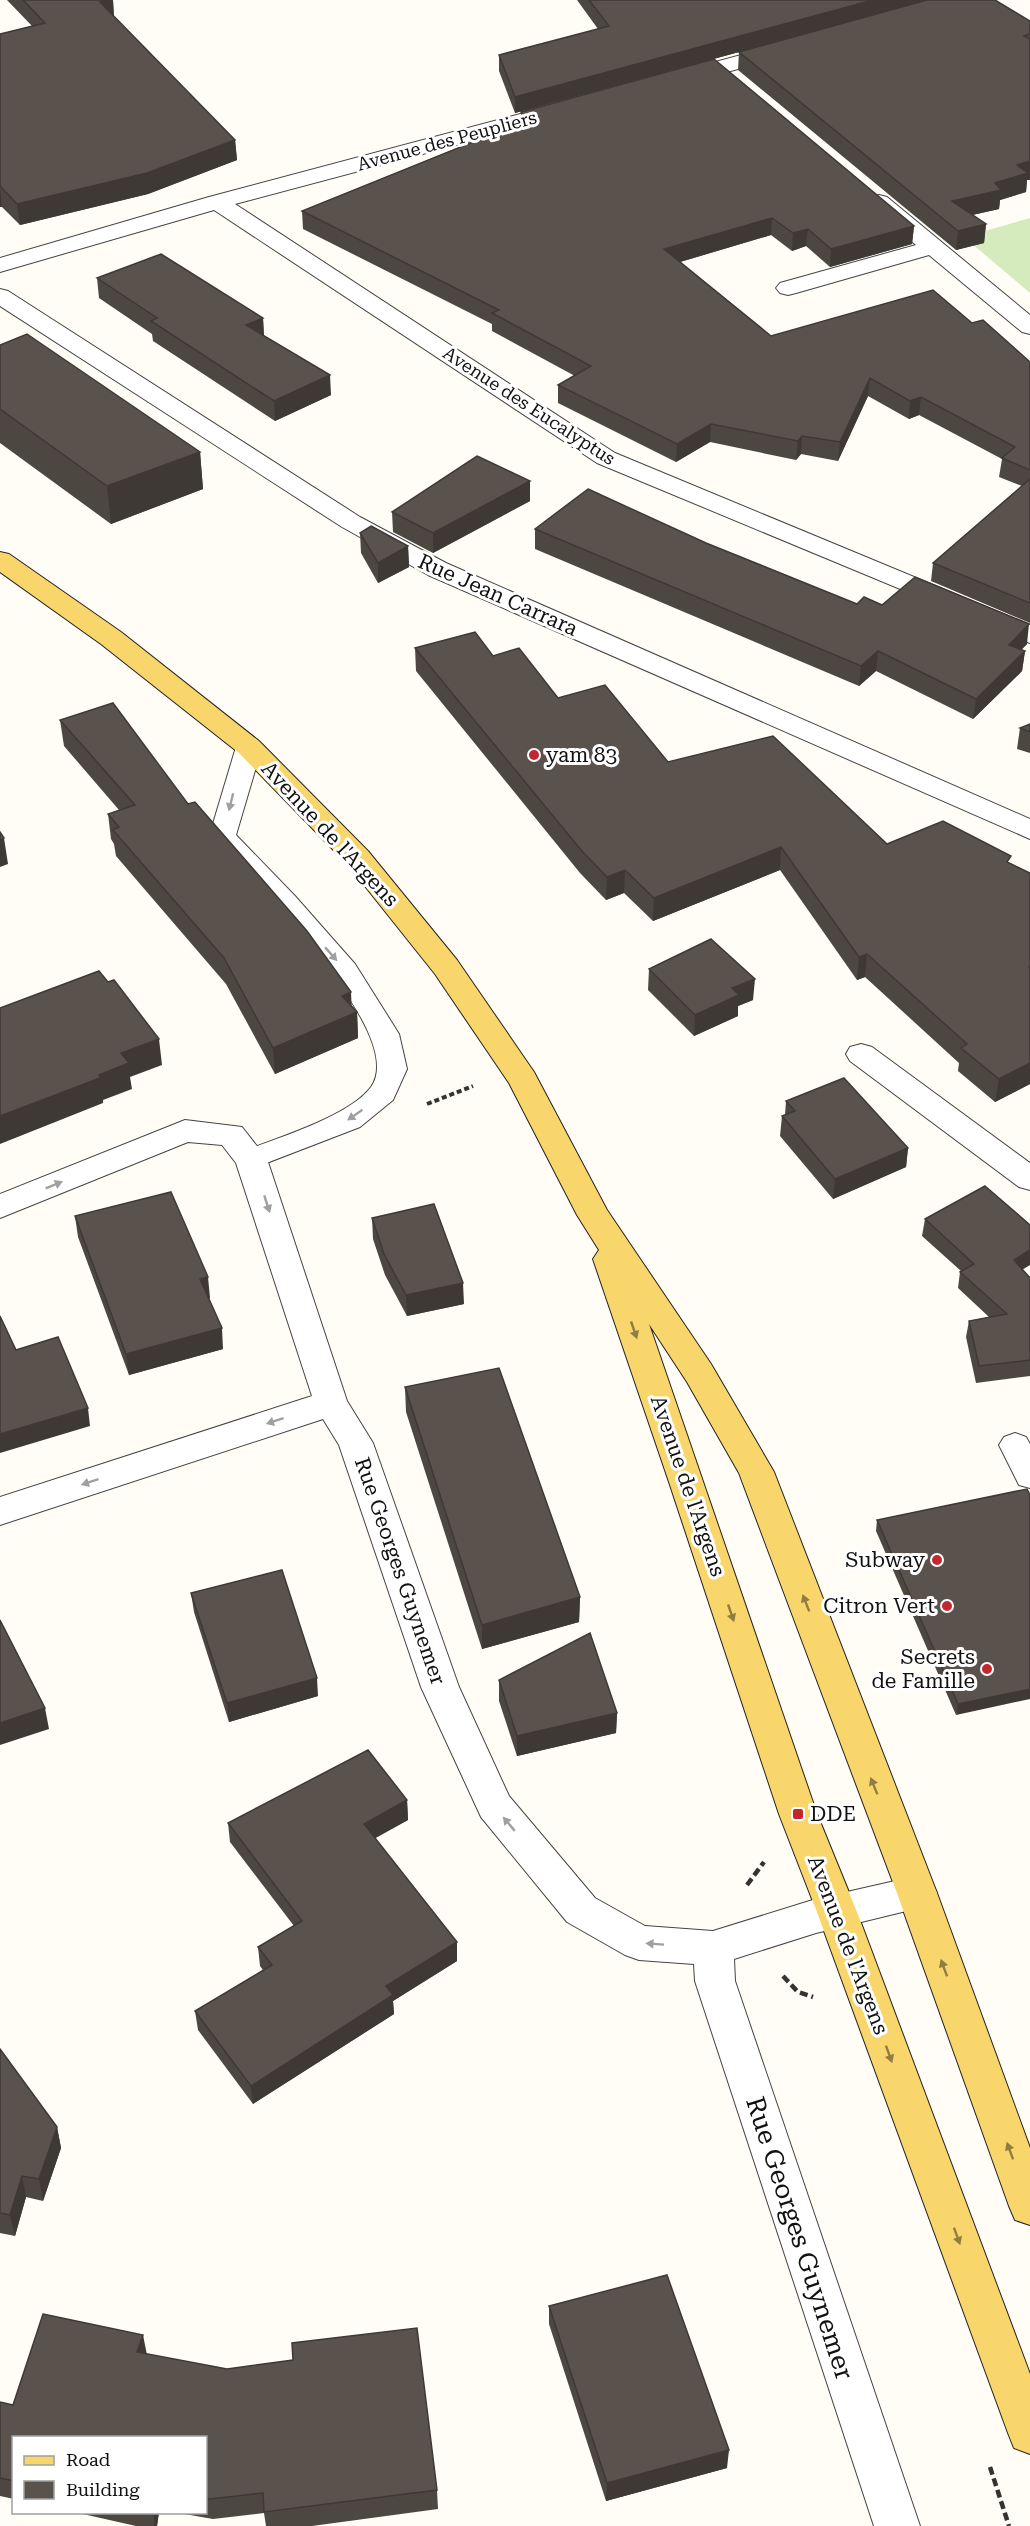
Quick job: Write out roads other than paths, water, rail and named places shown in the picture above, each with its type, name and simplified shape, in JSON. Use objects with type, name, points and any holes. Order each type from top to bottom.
[{"type":"main road","name":"Avenue de l'Argens","points":[[0,560],[111,638],[249,747],[358,858],[446,967],[523,1080],[593,1215],[699,1373],[756,1472],[917,1893],[1030,2206]]},
{"type":"main road","name":"Avenue de l'Argens","points":[[593,1215],[687,1482],[798,1814],[837,1912],[1030,2433]]},
{"type":"street","points":[[662,83],[797,46]]},
{"type":"street","points":[[719,68],[737,83]]},
{"type":"street","name":"Avenue des Peupliers","points":[[0,265],[217,202],[582,104]]},
{"type":"street","points":[[862,188],[1030,327]]},
{"type":"street","name":"Avenue des Eucalyptus","points":[[217,202],[606,458],[1030,635]]},
{"type":"street","points":[[788,288],[934,247]]},
{"type":"street","name":"Rue Jean Carrara","points":[[0,296],[351,522],[437,569],[1030,830]]},
{"type":"street","points":[[861,1054],[1030,1179]]},
{"type":"street","points":[[0,1207],[185,1131],[241,1147]]},
{"type":"street","name":"Rue Georges Guynemer","points":[[241,1147],[331,1403],[356,1443],[440,1687],[495,1806],[580,1910],[639,1943],[713,1948],[759,1933],[917,1893]]},
{"type":"street","points":[[0,1511],[331,1403]]},
{"type":"street","name":"Rue Georges Guynemer","points":[[713,1948],[715,1981],[897,2526]]},
{"type":"lane","points":[[241,1147],[351,1120],[383,1093],[393,1069],[385,1034],[345,970],[286,902],[222,837],[249,747]]},
{"type":"lane","points":[[1016,1445],[1030,1476]]},
{"type":"place","name":"yam 83","points":[[534,755]]},
{"type":"place","name":"Subway","points":[[937,1560]]},
{"type":"place","name":"Citron Vert","points":[[947,1606]]},
{"type":"place","name":"Secrets de Famille","points":[[987,1669]]},
{"type":"place","name":"DDE","points":[[798,1814]]}]
